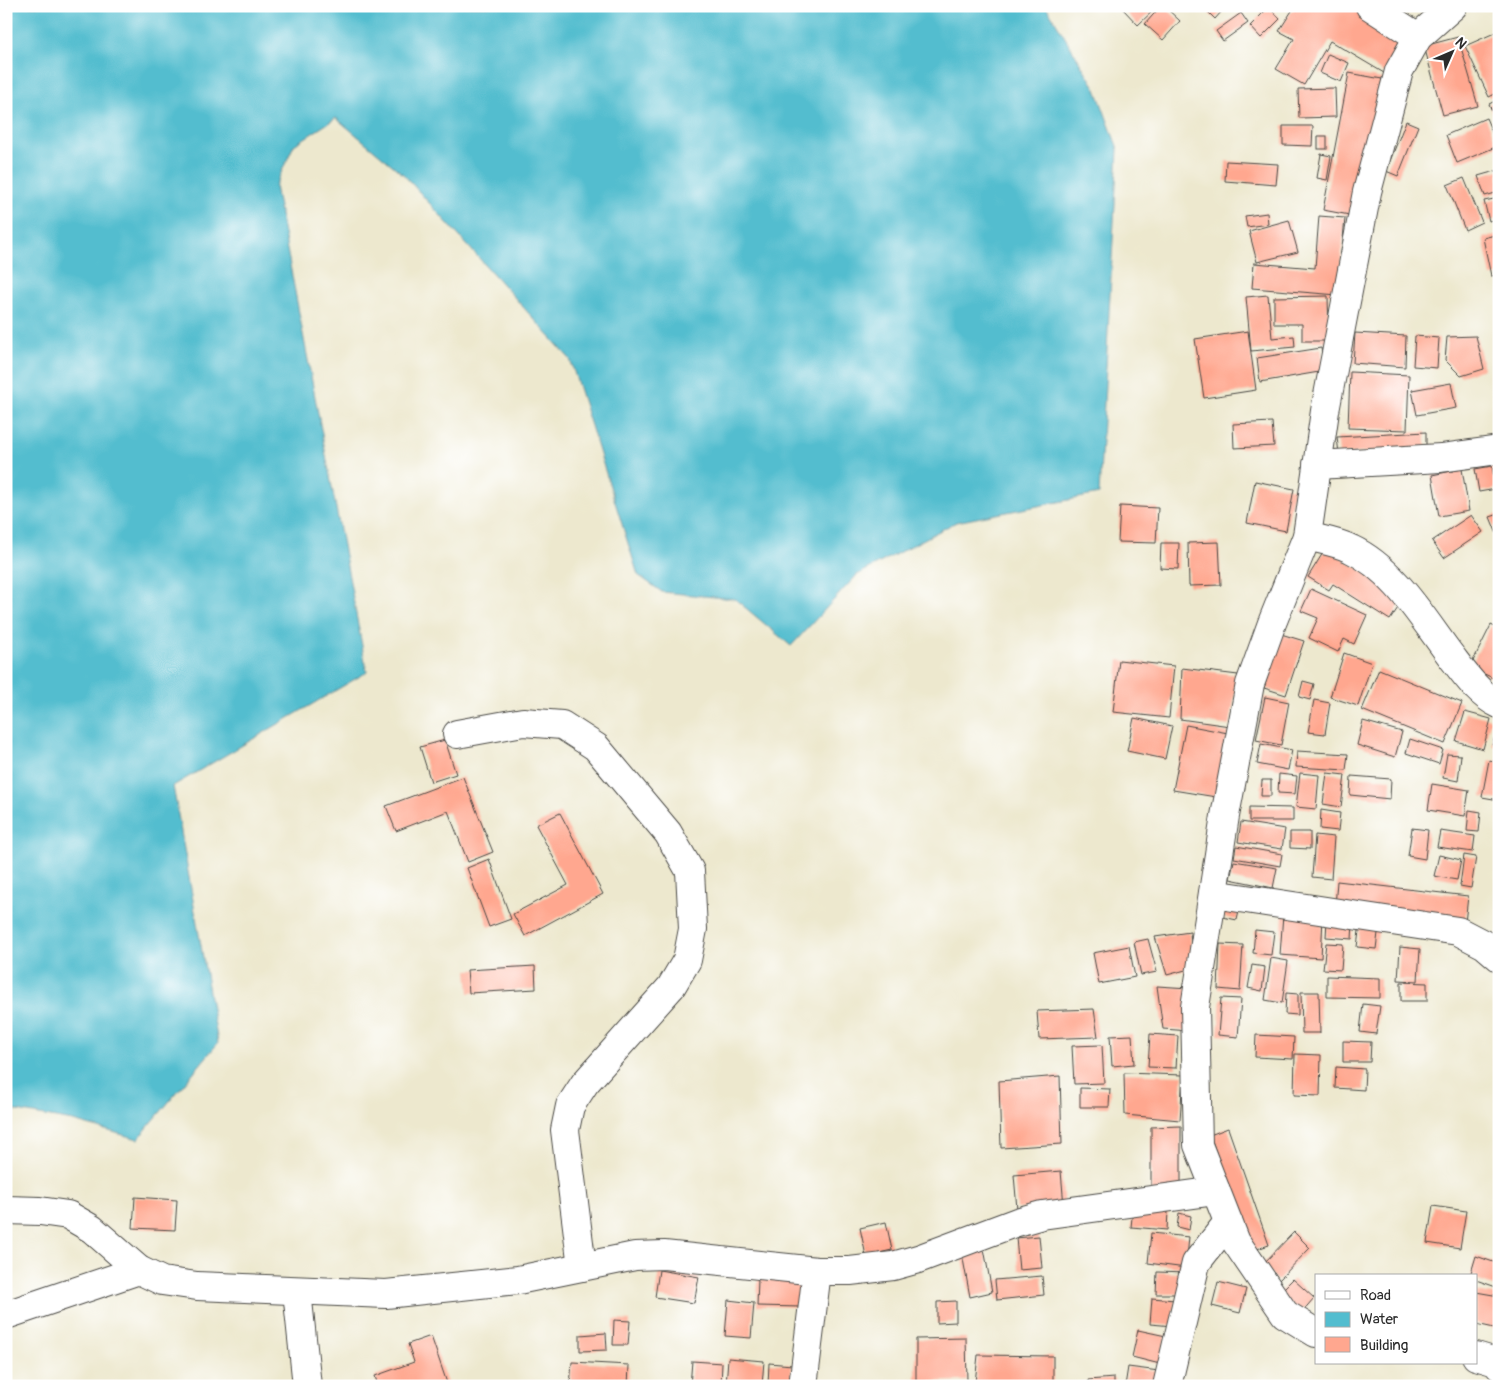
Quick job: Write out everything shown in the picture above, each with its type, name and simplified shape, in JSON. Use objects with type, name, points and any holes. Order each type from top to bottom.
[{"type":"street","points":[[1370,6],[1418,37]]},
{"type":"street","points":[[1315,1332],[1285,1314],[1236,1242],[1198,1145],[1195,1008],[1225,816],[1250,684],[1307,536],[1325,411],[1367,192],[1399,71],[1418,37],[1453,6]]},
{"type":"street","points":[[1317,465],[1441,458],[1499,450]]},
{"type":"street","points":[[1307,536],[1351,548],[1382,568],[1414,606],[1469,679],[1491,701],[1499,704]]},
{"type":"street","points":[[457,734],[523,722],[562,725],[596,747],[668,832],[690,871],[693,929],[687,960],[672,987],[585,1083],[570,1106],[565,1130],[582,1267]]},
{"type":"street","points":[[1213,894],[1458,931],[1485,945],[1499,957]]},
{"type":"street","points":[[6,1210],[40,1211],[68,1215],[92,1229],[139,1270],[162,1281],[197,1286],[386,1294],[518,1280],[636,1256],[664,1254],[817,1271],[850,1271],[893,1266],[918,1259],[1017,1222],[1042,1216],[1216,1191]]},
{"type":"street","points":[[1166,1386],[1196,1263],[1228,1222]]},
{"type":"street","points":[[6,1315],[139,1270]]},
{"type":"street","points":[[803,1386],[817,1271]]},
{"type":"street","points":[[297,1290],[307,1386]]},
{"type":"street","points":[[1478,1357],[1496,1362],[1499,1366]]},
{"type":"water","points":[[6,6],[1046,6],[1096,89],[1118,149],[1099,494],[956,522],[857,575],[791,646],[735,599],[662,592],[638,575],[570,359],[404,175],[336,118],[294,145],[275,186],[367,672],[173,786],[218,1043],[138,1139],[73,1121],[6,1109]]},
{"type":"building","points":[[1124,6],[1158,6],[1138,25],[1122,8]]},
{"type":"building","points":[[1161,6],[1164,6],[1180,21],[1163,40],[1145,24]]},
{"type":"building","points":[[1202,6],[1217,6],[1222,11],[1215,19]]},
{"type":"building","points":[[1256,6],[1268,6],[1261,13]]},
{"type":"building","points":[[1295,6],[1356,6],[1406,35],[1384,73],[1330,41],[1304,85],[1276,69],[1294,39],[1279,31]]},
{"type":"building","points":[[1269,7],[1280,19],[1261,38],[1250,26]]},
{"type":"building","points":[[1241,13],[1248,23],[1223,41],[1216,31]]},
{"type":"building","points":[[1499,31],[1499,92],[1489,97],[1465,46]]},
{"type":"building","points":[[1458,37],[1478,106],[1443,115],[1424,46]]},
{"type":"building","points":[[1328,54],[1349,63],[1341,82],[1320,73]]},
{"type":"building","points":[[1349,73],[1382,79],[1355,216],[1323,210]]},
{"type":"building","points":[[1335,88],[1336,117],[1299,118],[1298,89]]},
{"type":"building","points":[[1499,99],[1499,127],[1489,104]]},
{"type":"building","points":[[1486,118],[1498,146],[1457,163],[1446,135]]},
{"type":"building","points":[[1406,121],[1418,126],[1398,176],[1386,171]]},
{"type":"building","points":[[1283,126],[1313,126],[1312,146],[1283,145]]},
{"type":"building","points":[[1318,136],[1327,136],[1327,149],[1318,149]]},
{"type":"building","points":[[1321,154],[1331,156],[1327,180],[1317,178]]},
{"type":"building","points":[[1226,161],[1278,164],[1276,185],[1225,181]]},
{"type":"building","points":[[1499,170],[1499,192],[1485,196],[1478,176]]},
{"type":"building","points":[[1464,178],[1482,222],[1465,230],[1447,185]]},
{"type":"building","points":[[1499,198],[1499,218],[1489,221],[1484,201]]},
{"type":"building","points":[[1267,213],[1268,224],[1247,227],[1245,216]]},
{"type":"building","points":[[1319,216],[1345,218],[1338,295],[1252,288],[1254,263],[1315,268]]},
{"type":"building","points":[[1289,220],[1298,252],[1257,262],[1249,231]]},
{"type":"building","points":[[1499,234],[1499,275],[1491,276],[1483,238]]},
{"type":"building","points":[[1268,295],[1272,338],[1294,336],[1295,347],[1251,351],[1246,297]]},
{"type":"building","points":[[1328,296],[1329,341],[1302,341],[1302,324],[1274,324],[1274,297]]},
{"type":"building","points":[[1248,331],[1256,390],[1204,398],[1195,339]]},
{"type":"building","points":[[1355,333],[1406,336],[1405,367],[1353,363]]},
{"type":"building","points":[[1415,336],[1439,338],[1437,368],[1413,366]]},
{"type":"building","points":[[1476,336],[1484,369],[1461,376],[1445,360],[1447,337]]},
{"type":"building","points":[[1321,348],[1325,371],[1260,382],[1257,358]]},
{"type":"building","points":[[1350,372],[1409,375],[1407,430],[1348,428]]},
{"type":"building","points":[[1451,383],[1456,408],[1417,415],[1412,390]]},
{"type":"building","points":[[1272,422],[1274,446],[1234,448],[1233,424]]},
{"type":"building","points":[[1426,432],[1426,450],[1339,454],[1337,437]]},
{"type":"building","points":[[1492,466],[1496,489],[1479,492],[1475,469]]},
{"type":"building","points":[[1462,469],[1469,511],[1439,516],[1432,475]]},
{"type":"building","points":[[1255,481],[1294,489],[1286,531],[1247,523]]},
{"type":"building","points":[[1120,506],[1158,508],[1156,543],[1118,542]]},
{"type":"building","points":[[1499,514],[1499,539],[1490,517]]},
{"type":"building","points":[[1471,515],[1483,532],[1444,558],[1432,541]]},
{"type":"building","points":[[1219,542],[1221,585],[1189,586],[1188,543]]},
{"type":"building","points":[[1161,543],[1179,543],[1178,569],[1160,568]]},
{"type":"building","points":[[1326,548],[1405,597],[1390,620],[1333,584],[1329,590],[1308,577]]},
{"type":"building","points":[[1311,589],[1367,615],[1354,644],[1344,639],[1338,652],[1309,638],[1318,618],[1301,611]]},
{"type":"building","points":[[1491,625],[1499,629],[1499,681],[1470,667]]},
{"type":"building","points":[[1281,634],[1304,641],[1286,695],[1264,688]]},
{"type":"building","points":[[1344,653],[1372,663],[1358,706],[1330,697]]},
{"type":"building","points":[[1119,660],[1174,666],[1169,718],[1113,712]]},
{"type":"building","points":[[1182,668],[1238,675],[1230,726],[1180,719]]},
{"type":"building","points":[[1379,669],[1462,703],[1445,744],[1362,710]]},
{"type":"building","points":[[1303,681],[1314,684],[1310,700],[1299,697]]},
{"type":"building","points":[[1265,697],[1289,702],[1281,745],[1256,740]]},
{"type":"building","points":[[1314,700],[1330,703],[1325,734],[1308,732]]},
{"type":"building","points":[[1465,712],[1491,719],[1483,749],[1456,741]]},
{"type":"building","points":[[1134,718],[1172,726],[1165,759],[1127,751]]},
{"type":"building","points":[[1363,721],[1402,732],[1395,757],[1357,745]]},
{"type":"building","points":[[1186,725],[1228,733],[1216,797],[1173,790]]},
{"type":"building","points":[[1499,727],[1499,748],[1492,745]]},
{"type":"building","points":[[1410,739],[1443,750],[1439,764],[1406,753]]},
{"type":"building","points":[[445,740],[456,774],[431,782],[420,747]]},
{"type":"building","points":[[1261,744],[1292,750],[1288,770],[1257,764]]},
{"type":"building","points":[[1297,751],[1348,754],[1346,770],[1296,767]]},
{"type":"building","points":[[1447,754],[1461,755],[1458,781],[1443,778]]},
{"type":"building","points":[[1489,760],[1499,762],[1499,800],[1482,797]]},
{"type":"building","points":[[1300,773],[1319,775],[1316,809],[1296,807]]},
{"type":"building","points":[[1327,773],[1345,775],[1341,807],[1323,804]]},
{"type":"building","points":[[1279,774],[1297,776],[1295,794],[1278,793]]},
{"type":"building","points":[[1351,776],[1391,779],[1390,799],[1350,795]]},
{"type":"building","points":[[463,777],[493,852],[468,862],[448,811],[396,831],[386,806]]},
{"type":"building","points":[[1262,780],[1271,780],[1271,796],[1261,796]]},
{"type":"building","points":[[1432,784],[1469,790],[1465,816],[1428,810]]},
{"type":"building","points":[[1249,807],[1293,808],[1293,821],[1249,821]]},
{"type":"building","points":[[1321,810],[1340,813],[1338,831],[1320,829]]},
{"type":"building","points":[[1469,810],[1481,812],[1479,832],[1467,831]]},
{"type":"building","points":[[560,813],[603,894],[525,936],[513,914],[568,885],[536,825]]},
{"type":"building","points":[[1241,822],[1285,829],[1282,849],[1238,842]]},
{"type":"building","points":[[1412,828],[1428,830],[1425,859],[1408,856]]},
{"type":"building","points":[[1440,831],[1475,836],[1473,852],[1437,847]]},
{"type":"building","points":[[1290,832],[1310,832],[1310,849],[1290,848]]},
{"type":"building","points":[[1315,835],[1334,837],[1331,879],[1312,877]]},
{"type":"building","points":[[1236,846],[1282,854],[1280,866],[1234,858]]},
{"type":"building","points":[[1439,855],[1461,860],[1457,880],[1434,876]]},
{"type":"building","points":[[1464,855],[1476,857],[1471,888],[1460,886]]},
{"type":"building","points":[[489,859],[511,919],[489,927],[467,868]]},
{"type":"building","points":[[1234,861],[1277,868],[1273,888],[1230,879]]},
{"type":"building","points":[[1337,881],[1468,896],[1465,923],[1335,907]]},
{"type":"building","points":[[1221,899],[1241,903],[1237,920],[1218,916]]},
{"type":"building","points":[[1283,914],[1323,917],[1321,958],[1280,955]]},
{"type":"building","points":[[1327,920],[1353,922],[1352,939],[1326,937]]},
{"type":"building","points":[[1360,923],[1379,925],[1376,949],[1357,947]]},
{"type":"building","points":[[1255,930],[1274,932],[1271,955],[1253,953]]},
{"type":"building","points":[[1190,932],[1193,968],[1167,975],[1155,937]]},
{"type":"building","points":[[1148,939],[1157,972],[1141,975],[1134,942]]},
{"type":"building","points":[[1326,943],[1343,944],[1341,970],[1323,969]]},
{"type":"building","points":[[1220,944],[1243,945],[1240,991],[1218,989]]},
{"type":"building","points":[[1129,946],[1135,977],[1099,984],[1093,953]]},
{"type":"building","points":[[1400,947],[1420,949],[1418,981],[1398,980]]},
{"type":"building","points":[[1271,958],[1288,961],[1282,1003],[1265,1000]]},
{"type":"building","points":[[1252,965],[1265,967],[1262,991],[1248,988]]},
{"type":"building","points":[[535,966],[536,989],[469,993],[467,970]]},
{"type":"building","points":[[1327,976],[1380,978],[1380,998],[1327,997]]},
{"type":"building","points":[[1401,982],[1427,983],[1427,1001],[1401,1001]]},
{"type":"building","points":[[1157,986],[1189,988],[1190,1031],[1163,1029]]},
{"type":"building","points":[[1301,992],[1319,992],[1320,1033],[1302,1033]]},
{"type":"building","points":[[1286,993],[1298,994],[1298,1015],[1285,1014]]},
{"type":"building","points":[[1221,998],[1241,999],[1238,1037],[1218,1035]]},
{"type":"building","points":[[1363,1004],[1380,1006],[1376,1034],[1360,1032]]},
{"type":"building","points":[[1094,1009],[1098,1037],[1039,1039],[1037,1011]]},
{"type":"building","points":[[1150,1034],[1178,1036],[1176,1068],[1148,1067]]},
{"type":"building","points":[[1132,1035],[1134,1064],[1112,1066],[1110,1036]]},
{"type":"building","points":[[1256,1035],[1294,1037],[1293,1059],[1255,1057]]},
{"type":"building","points":[[1343,1041],[1371,1042],[1370,1062],[1343,1062]]},
{"type":"building","points":[[1102,1045],[1104,1083],[1074,1084],[1072,1046]]},
{"type":"building","points":[[1295,1054],[1321,1055],[1320,1096],[1294,1095]]},
{"type":"building","points":[[1336,1067],[1365,1069],[1364,1090],[1335,1088]]},
{"type":"building","points":[[1124,1073],[1183,1075],[1180,1120],[1125,1115]]},
{"type":"building","points":[[1060,1076],[1062,1144],[1001,1148],[999,1081]]},
{"type":"building","points":[[1080,1088],[1110,1089],[1109,1107],[1080,1107]]},
{"type":"building","points":[[1181,1126],[1181,1191],[1151,1191],[1151,1127]]},
{"type":"building","points":[[1228,1128],[1269,1245],[1251,1251],[1210,1135]]},
{"type":"building","points":[[1061,1171],[1064,1206],[1017,1209],[1014,1175]]},
{"type":"building","points":[[135,1197],[177,1200],[175,1230],[133,1228]]},
{"type":"building","points":[[1433,1206],[1466,1211],[1460,1248],[1427,1243]]},
{"type":"building","points":[[1133,1208],[1168,1211],[1167,1230],[1131,1227]]},
{"type":"building","points":[[1179,1213],[1191,1216],[1189,1230],[1177,1227]]},
{"type":"building","points":[[886,1222],[892,1250],[866,1256],[860,1228]]},
{"type":"building","points":[[1294,1232],[1310,1248],[1278,1281],[1262,1265]]},
{"type":"building","points":[[1151,1233],[1189,1237],[1186,1268],[1148,1263]]},
{"type":"building","points":[[1039,1236],[1042,1268],[1019,1270],[1016,1238]]},
{"type":"building","points":[[983,1243],[992,1292],[970,1297],[961,1248]]},
{"type":"building","points":[[1476,1256],[1499,1264],[1499,1288],[1478,1281],[1478,1274],[1471,1274]]},
{"type":"building","points":[[659,1270],[699,1277],[694,1303],[655,1297]]},
{"type":"building","points":[[1157,1272],[1186,1273],[1185,1294],[1156,1294]]},
{"type":"building","points":[[1042,1276],[1044,1295],[997,1300],[995,1280]]},
{"type":"building","points":[[758,1279],[801,1280],[801,1307],[757,1306]]},
{"type":"building","points":[[1293,1279],[1314,1298],[1301,1313],[1279,1293]]},
{"type":"building","points":[[1218,1282],[1246,1289],[1240,1313],[1212,1306]]},
{"type":"building","points":[[1478,1292],[1499,1296],[1499,1329],[1478,1324]]},
{"type":"building","points":[[1152,1298],[1175,1300],[1173,1326],[1150,1324]]},
{"type":"building","points":[[728,1300],[754,1303],[751,1338],[725,1336]]},
{"type":"building","points":[[956,1301],[956,1322],[937,1323],[937,1302]]},
{"type":"building","points":[[614,1320],[630,1321],[628,1345],[613,1345]]},
{"type":"building","points":[[1138,1330],[1166,1336],[1160,1364],[1132,1357]]},
{"type":"building","points":[[606,1333],[607,1350],[580,1351],[580,1335]]},
{"type":"building","points":[[431,1336],[448,1386],[378,1386],[375,1376],[414,1362],[408,1344]]},
{"type":"building","points":[[966,1338],[967,1381],[916,1382],[916,1339]]},
{"type":"building","points":[[978,1355],[1053,1356],[1053,1385],[975,1383]]},
{"type":"building","points":[[728,1358],[764,1361],[762,1386],[726,1386]]},
{"type":"building","points":[[692,1361],[722,1363],[721,1386],[690,1386]]},
{"type":"building","points":[[572,1362],[629,1365],[628,1386],[570,1386]]},
{"type":"building","points":[[769,1363],[792,1365],[791,1386],[768,1386]]},
{"type":"building","points":[[1128,1367],[1159,1371],[1156,1386],[1125,1386]]},
{"type":"building","points":[[1114,1378],[1114,1386],[1089,1386],[1088,1380]]},
{"type":"building","points":[[534,1381],[535,1386],[514,1386],[514,1385]]}]
